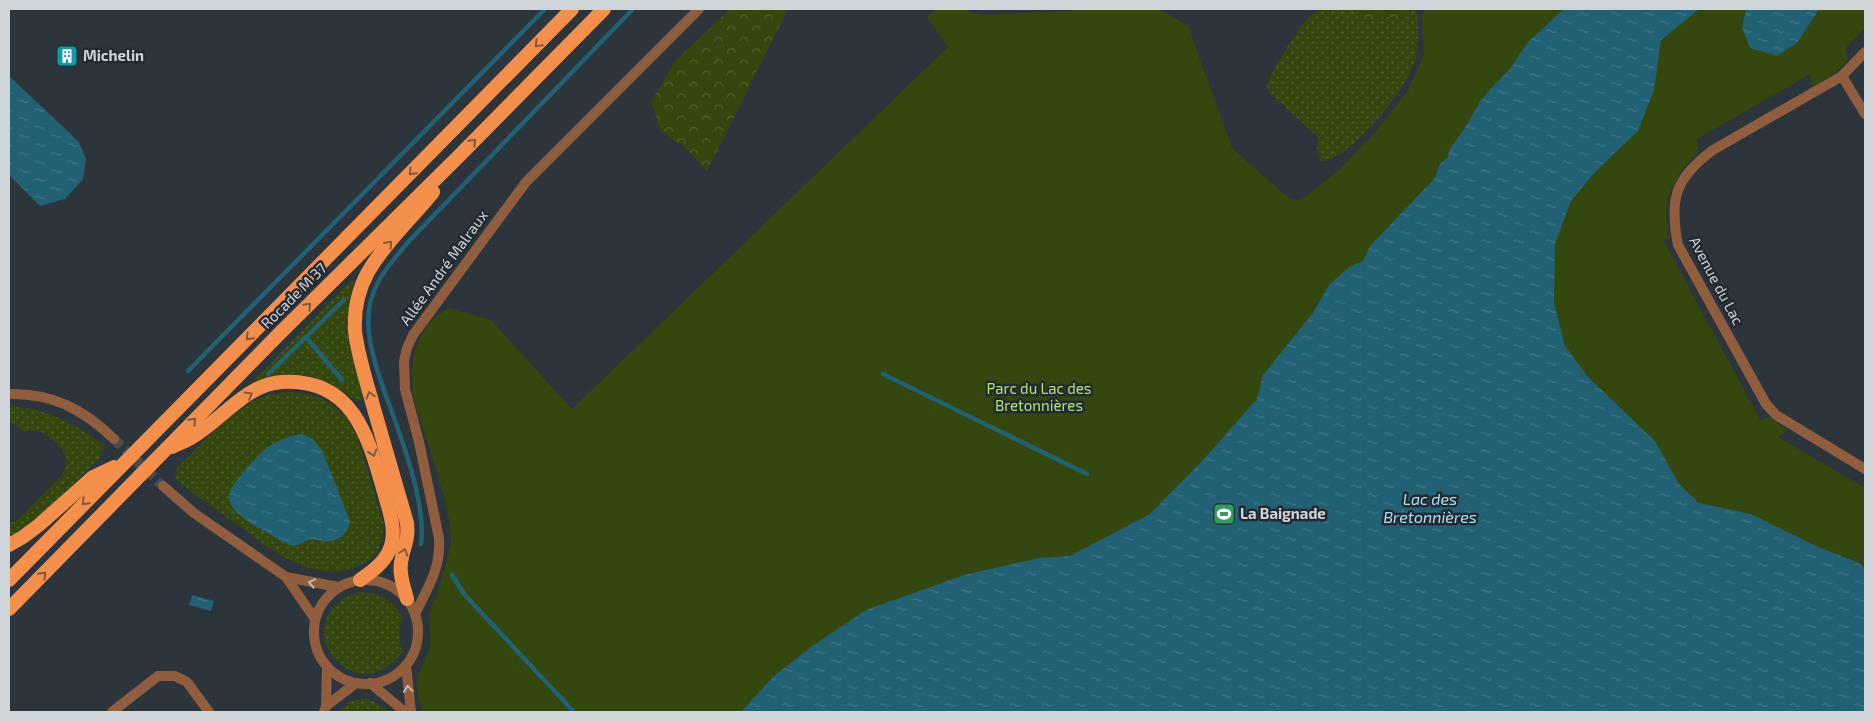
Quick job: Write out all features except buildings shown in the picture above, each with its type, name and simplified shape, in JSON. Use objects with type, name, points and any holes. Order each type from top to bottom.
[{"type":"highway","name":"Rocade M 37","points":[[9,580],[572,9]]},
{"type":"highway","name":"Rocade M 37","points":[[9,610],[280,333],[604,9]]},
{"type":"highway","points":[[407,599],[401,570],[401,563],[408,540],[407,523],[358,346],[355,330],[356,304],[368,273],[378,257],[421,207],[459,156]]},
{"type":"highway","points":[[165,450],[191,438],[236,402],[268,385],[279,382],[297,382],[312,385],[337,396],[354,414],[372,448],[393,528],[392,542],[385,557],[377,567],[360,580]]},
{"type":"highway","points":[[9,545],[23,538],[93,477],[124,462]]},
{"type":"street","name":"Allée André Malraux","points":[[415,614],[437,570],[440,552],[439,538],[419,442],[405,388],[404,362],[410,342],[421,322],[526,182],[699,9]]},
{"type":"street","name":"Avenue du Lac","points":[[1865,52],[1842,76],[1713,150],[1698,162],[1686,174],[1674,205],[1674,221],[1678,245],[1766,404],[1776,415],[1865,468]]},
{"type":"street","points":[[1842,76],[1865,114]]},
{"type":"street","points":[[9,394],[40,396],[54,400],[87,416],[114,439]]},
{"type":"street","points":[[163,486],[194,513],[286,577],[315,619]]},
{"type":"street","points":[[286,577],[338,587]]},
{"type":"street","points":[[360,580],[378,580],[394,587],[407,599],[415,614],[418,628],[417,643],[412,657],[406,665],[390,678],[370,684],[356,683],[339,677],[327,666],[318,652],[314,636],[315,619],[324,601],[338,587],[360,580]]},
{"type":"street","points":[[406,665],[411,712]]},
{"type":"street","points":[[325,709],[327,666]]},
{"type":"street","points":[[112,712],[158,676],[174,676],[187,682],[209,712]]},
{"type":"street","points":[[325,709],[356,683]]},
{"type":"street","points":[[370,684],[405,712]]},
{"type":"green space","points":[[730,9],[788,9],[707,171],[682,145],[661,132],[651,102],[675,61]]},
{"type":"green space","name":"Parc du Lac des Bretonnières","points":[[935,9],[965,9],[972,13],[985,15],[1099,9],[1159,9],[1188,26],[1232,148],[1290,199],[1301,200],[1338,171],[1375,133],[1409,89],[1424,54],[1422,16],[1426,9],[1865,9],[1865,28],[1845,49],[1848,60],[1836,72],[1812,87],[1810,74],[1697,139],[1698,152],[1682,171],[1671,191],[1667,213],[1670,238],[1664,240],[1761,421],[1769,417],[1787,430],[1778,437],[1865,488],[1865,712],[423,712],[418,697],[417,681],[429,650],[431,609],[436,598],[451,541],[450,523],[445,500],[415,405],[412,387],[412,373],[417,347],[429,324],[438,315],[450,308],[491,320],[572,409],[948,47],[927,17]]},
{"type":"green space","points":[[1319,9],[1358,9],[1360,16],[1374,20],[1398,17],[1410,9],[1416,9],[1418,29],[1418,43],[1414,63],[1394,99],[1353,144],[1330,159],[1320,161],[1317,150],[1319,138],[1269,92],[1267,87],[1276,65],[1299,30]]},
{"type":"green space","points":[[1358,9],[1410,9],[1398,17],[1385,17],[1378,22],[1374,20],[1364,21]]},
{"type":"green space","points":[[351,280],[353,282],[348,329],[363,400],[357,401],[330,384],[307,376],[274,377],[250,385]]},
{"type":"green space","points":[[289,392],[312,395],[330,403],[344,415],[357,435],[383,521],[383,528],[380,547],[377,553],[367,562],[357,567],[329,572],[313,569],[292,561],[264,544],[175,479],[176,469],[234,414],[260,398]]},
{"type":"green space","points":[[9,406],[49,414],[72,424],[106,447],[100,452],[102,456],[57,499],[34,520],[9,538],[9,523],[16,521],[63,474],[67,459],[60,447],[50,437],[38,431],[24,432],[9,420]]},
{"type":"green space","points":[[359,592],[386,598],[395,606],[404,619],[399,624],[401,648],[403,651],[384,669],[364,674],[347,669],[333,656],[325,640],[326,622],[336,605]]},
{"type":"green space","points":[[366,699],[375,702],[390,712],[341,712],[348,703]]},
{"type":"water","name":"Lac des Bretonnières","points":[[1564,9],[1699,9],[1661,40],[1654,90],[1638,131],[1596,171],[1571,201],[1555,244],[1554,303],[1565,346],[1588,377],[1655,441],[1679,484],[1699,503],[1751,514],[1816,546],[1859,563],[1865,569],[1865,712],[741,712],[773,677],[811,647],[866,610],[964,575],[1039,558],[1070,556],[1150,514],[1203,460],[1257,399],[1263,375],[1312,314],[1329,285],[1349,267],[1363,261],[1370,246],[1434,179],[1440,164],[1448,157],[1449,150],[1463,131],[1481,100],[1509,70],[1528,42]]},
{"type":"water","points":[[1746,9],[1819,9],[1797,43],[1777,56],[1750,48],[1742,28]]},
{"type":"water","points":[[9,76],[79,142],[86,159],[83,179],[65,199],[40,206],[9,175]]},
{"type":"water","points":[[302,434],[313,439],[322,450],[350,521],[345,534],[333,541],[310,539],[298,545],[288,544],[250,523],[236,512],[231,505],[229,498],[233,485],[265,449],[278,441]]},
{"type":"water","points":[[192,595],[214,601],[211,611],[189,605]]},
{"type":"waterway","points":[[188,371],[545,9]]},
{"type":"waterway","points":[[421,544],[420,509],[411,469],[378,371],[371,344],[368,317],[374,291],[385,271],[409,241],[633,9]]},
{"type":"waterway","points":[[342,380],[306,337],[344,300]]},
{"type":"waterway","points":[[268,374],[306,337]]},
{"type":"waterway","points":[[883,374],[1087,474]]},
{"type":"waterway","points":[[452,575],[464,594],[574,712]]},
{"type":"tunnel","points":[[114,439],[163,486]]},
{"type":"place","name":"Michelin","points":[[67,56]]},
{"type":"place","name":"La Baignade","points":[[1224,514]]}]
